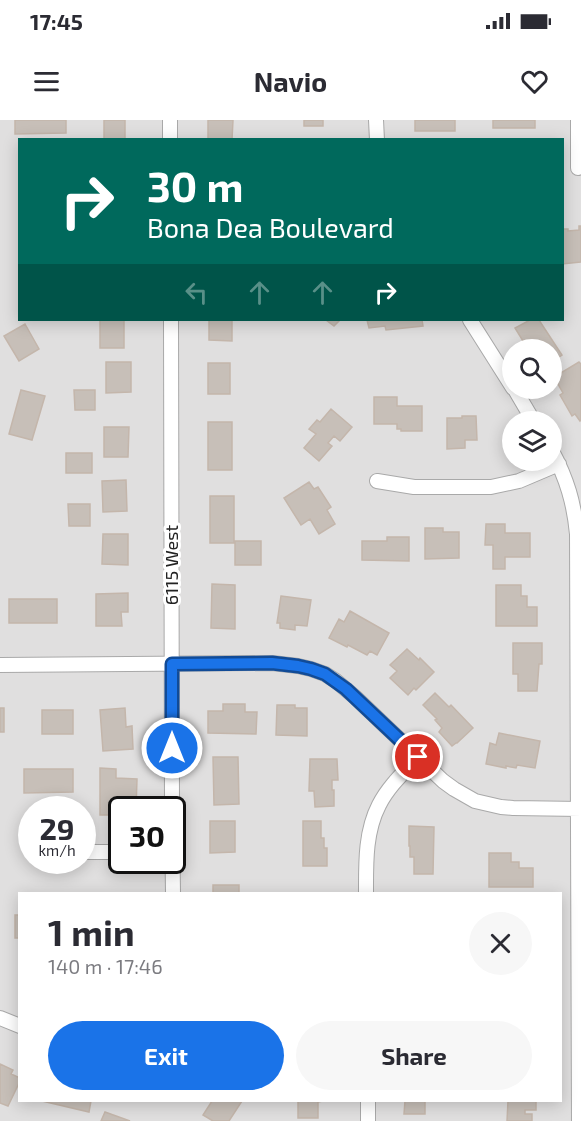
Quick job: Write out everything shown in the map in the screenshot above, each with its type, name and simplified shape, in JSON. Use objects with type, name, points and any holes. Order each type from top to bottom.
[{"type":"street","points":[[170,120],[170,138]]},
{"type":"street","points":[[376,120],[377,138]]},
{"type":"street","points":[[578,120],[578,168]]},
{"type":"street","name":"6115 West","points":[[171,321],[172,796]]},
{"type":"street","points":[[471,321],[502,371]]},
{"type":"street","points":[[562,470],[570,493],[577,534],[579,1121]]},
{"type":"street","points":[[377,481],[414,487],[490,487],[519,481],[544,471]]},
{"type":"street","points":[[0,665],[272,663],[298,666],[318,671],[346,689],[454,789],[475,801],[513,808],[579,808]]},
{"type":"street","points":[[366,892],[367,850],[373,819],[387,792],[418,757]]},
{"type":"street","points":[[173,874],[173,892]]},
{"type":"street","points":[[0,1018],[18,1025]]},
{"type":"street","points":[[368,1102],[368,1121]]},
{"type":"shaded area","points":[[0,120],[581,120],[581,1121],[0,1121]]},
{"type":"building","points":[[15,120],[66,120],[66,133],[15,134]]},
{"type":"building","points":[[104,120],[125,120],[125,138],[104,138]]},
{"type":"building","points":[[208,120],[233,120],[232,138],[208,138]]},
{"type":"building","points":[[304,120],[323,120],[323,126],[304,126]]},
{"type":"building","points":[[415,120],[455,120],[455,131],[415,131]]},
{"type":"building","points":[[493,120],[535,120],[535,128],[493,128]]},
{"type":"building","points":[[581,226],[581,262],[564,264],[564,229],[579,230]]},
{"type":"building","points":[[100,321],[124,321],[124,348],[100,348]]},
{"type":"building","points":[[209,321],[232,321],[232,341],[209,340]]},
{"type":"building","points":[[327,321],[339,321],[334,326]]},
{"type":"building","points":[[367,321],[422,321],[423,326],[386,330],[385,326],[369,328]]},
{"type":"building","points":[[528,321],[540,321],[551,339],[522,339],[515,328]]},
{"type":"building","points":[[25,324],[39,349],[19,361],[4,336]]},
{"type":"building","points":[[106,362],[131,362],[131,392],[106,393]]},
{"type":"building","points":[[579,362],[581,364],[580,421],[575,414],[572,416],[562,398],[562,372]]},
{"type":"building","points":[[208,363],[230,363],[230,394],[208,394]]},
{"type":"building","points":[[21,390],[45,396],[32,440],[9,434]]},
{"type":"building","points":[[74,390],[95,390],[95,410],[75,410]]},
{"type":"building","points":[[374,397],[397,397],[397,406],[422,406],[422,431],[401,431],[397,429],[397,424],[374,424]]},
{"type":"building","points":[[331,409],[352,427],[340,441],[334,436],[328,443],[332,446],[319,461],[304,448],[316,434],[309,429],[317,420],[320,422]]},
{"type":"building","points":[[462,416],[476,416],[477,440],[465,440],[465,448],[447,449],[447,418],[462,418]]},
{"type":"building","points":[[208,422],[232,422],[232,470],[208,470]]},
{"type":"building","points":[[104,427],[129,427],[128,457],[104,457]]},
{"type":"building","points":[[66,453],[92,453],[92,473],[66,473]]},
{"type":"building","points":[[126,480],[127,511],[103,512],[102,481]]},
{"type":"building","points":[[309,482],[314,489],[318,487],[331,507],[327,510],[335,524],[319,534],[310,519],[301,525],[284,498]]},
{"type":"building","points":[[210,496],[234,496],[234,543],[210,543]]},
{"type":"building","points":[[68,504],[90,504],[90,526],[69,526]]},
{"type":"building","points":[[486,524],[505,524],[505,533],[530,533],[530,557],[505,557],[505,569],[493,569],[493,545],[485,545]]},
{"type":"building","points":[[425,528],[443,528],[443,532],[459,532],[459,558],[425,559]]},
{"type":"building","points":[[103,534],[128,534],[128,565],[102,564]]},
{"type":"building","points":[[387,537],[409,537],[409,561],[362,560],[362,541],[387,541]]},
{"type":"building","points":[[235,541],[261,541],[261,565],[235,565]]},
{"type":"building","points":[[212,584],[235,585],[235,629],[211,628]]},
{"type":"building","points":[[496,585],[521,585],[521,596],[527,596],[527,607],[537,607],[537,626],[496,626]]},
{"type":"building","points":[[128,593],[128,612],[121,612],[122,626],[96,626],[96,594]]},
{"type":"building","points":[[281,596],[311,600],[307,626],[295,625],[295,630],[280,628],[280,623],[277,623]]},
{"type":"building","points":[[9,599],[57,599],[57,623],[9,623]]},
{"type":"building","points":[[350,611],[389,633],[377,655],[370,651],[367,655],[329,638],[339,619],[344,622]]},
{"type":"building","points":[[513,643],[542,643],[542,664],[539,664],[537,691],[518,691],[518,674],[513,674]]},
{"type":"building","points":[[407,649],[434,672],[408,695],[390,678],[397,671],[390,665]]},
{"type":"building","points":[[435,693],[449,707],[451,705],[473,728],[452,746],[439,732],[442,728],[435,720],[437,719],[423,705]]},
{"type":"building","points":[[223,704],[245,704],[245,712],[257,712],[256,734],[208,733],[208,711],[223,711]]},
{"type":"building","points":[[277,705],[307,708],[307,736],[276,735]]},
{"type":"building","points":[[0,708],[4,708],[4,732],[0,732]]},
{"type":"building","points":[[125,708],[126,727],[132,726],[133,749],[103,751],[100,710]]},
{"type":"building","points":[[42,710],[73,710],[73,734],[42,734]]},
{"type":"building","points":[[499,733],[540,741],[535,768],[517,765],[516,768],[506,766],[506,768],[486,764],[490,743],[496,745]]},
{"type":"building","points":[[213,757],[238,757],[239,804],[214,805]]},
{"type":"building","points":[[310,759],[337,759],[338,780],[332,780],[334,806],[315,807],[314,791],[309,791]]},
{"type":"building","points":[[100,768],[116,769],[116,778],[137,779],[136,796],[108,796],[108,815],[100,815]]},
{"type":"building","points":[[24,769],[73,769],[73,792],[24,793]]},
{"type":"building","points":[[210,821],[235,821],[235,852],[210,853]]},
{"type":"building","points":[[303,821],[321,821],[321,838],[324,838],[324,848],[327,848],[327,866],[303,866]]},
{"type":"building","points":[[409,826],[434,827],[433,874],[414,874],[414,857],[410,857]]},
{"type":"building","points":[[489,853],[511,853],[511,862],[519,862],[519,868],[533,868],[533,887],[489,887]]},
{"type":"building","points":[[213,885],[239,885],[239,892],[213,892]]},
{"type":"building","points":[[15,915],[18,915],[18,938],[15,938]]},
{"type":"building","points":[[0,1064],[13,1070],[11,1074],[18,1077],[18,1085],[8,1106],[0,1103]]},
{"type":"building","points":[[46,1102],[91,1102],[89,1112]]},
{"type":"building","points":[[211,1102],[241,1102],[229,1121],[213,1121],[203,1115]]},
{"type":"building","points":[[298,1102],[318,1102],[318,1118],[298,1118]]},
{"type":"building","points":[[405,1102],[425,1102],[425,1114],[404,1114]]},
{"type":"building","points":[[508,1102],[536,1102],[536,1110],[525,1110],[525,1114],[532,1114],[532,1121],[507,1121]]},
{"type":"building","points":[[105,1112],[130,1121],[101,1121]]},
{"type":"route","points":[[172,748],[172,664],[272,663],[311,669],[336,681],[418,757]]}]
